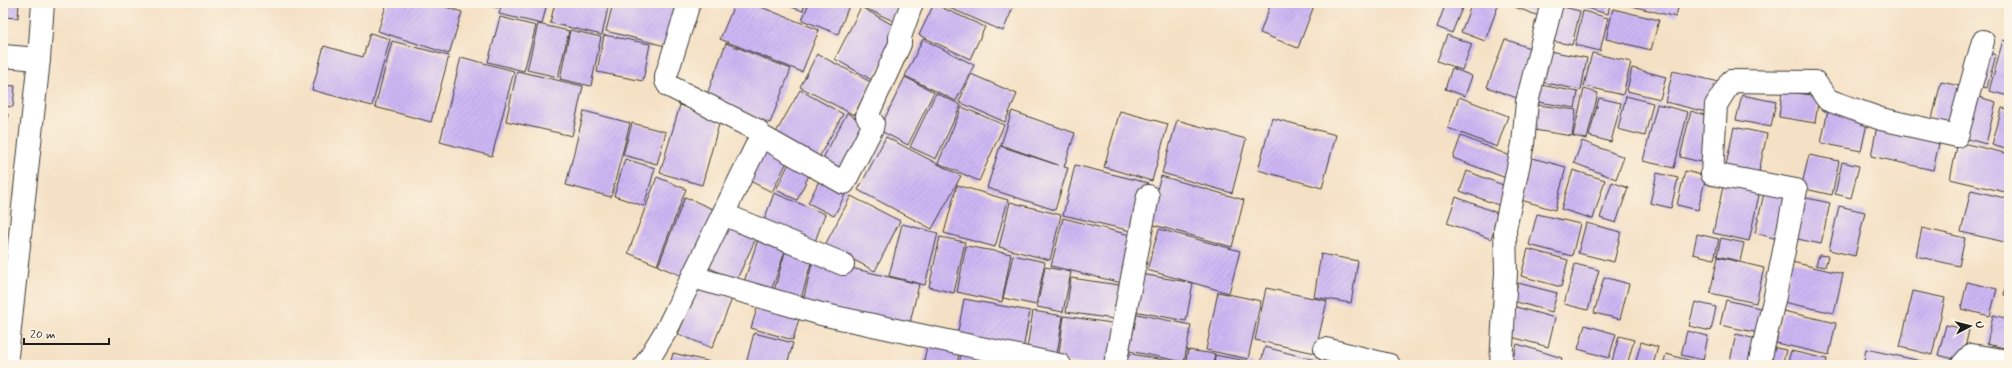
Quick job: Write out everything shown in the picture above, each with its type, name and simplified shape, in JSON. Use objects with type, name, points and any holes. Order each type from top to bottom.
[{"type":"street","points":[[6,365],[39,59],[43,3]]},
{"type":"street","points":[[689,3],[666,76],[666,81],[669,86],[757,130],[761,136],[844,183],[872,128],[873,124],[868,116],[900,44],[900,37],[912,3]]},
{"type":"street","points":[[1501,365],[1506,272],[1505,229],[1523,144],[1527,102],[1552,3]]},
{"type":"street","points":[[1759,365],[1775,296],[1796,190],[1712,174],[1716,105],[1731,81],[1815,82],[1828,100],[1881,119],[1957,136],[1983,41]]},
{"type":"street","points":[[3,56],[39,59]]},
{"type":"street","points":[[645,365],[667,329],[761,136]]},
{"type":"street","points":[[1115,365],[1148,196]]},
{"type":"street","points":[[723,214],[843,264]]},
{"type":"street","points":[[693,277],[821,314],[1060,365]]},
{"type":"street","points":[[1325,350],[1389,365]]},
{"type":"street","points":[[1962,365],[1971,355],[2009,361]]},
{"type":"building","points":[[3,3],[19,3],[18,18],[3,17]]},
{"type":"building","points":[[387,3],[433,3],[462,12],[449,54],[378,31]]},
{"type":"building","points":[[481,3],[499,3],[498,8]]},
{"type":"building","points":[[502,3],[547,3],[542,24],[499,14]]},
{"type":"building","points":[[555,3],[609,3],[602,35],[550,23]]},
{"type":"building","points":[[613,3],[684,3],[673,48],[606,31]]},
{"type":"building","points":[[735,3],[751,3],[819,30],[802,72],[720,39]]},
{"type":"building","points":[[780,3],[805,3],[803,11]]},
{"type":"building","points":[[809,3],[850,3],[838,34],[802,20]]},
{"type":"building","points":[[867,3],[909,3],[900,24],[865,8]]},
{"type":"building","points":[[938,3],[1015,3],[1003,31]]},
{"type":"building","points":[[1271,3],[1315,3],[1298,48],[1260,33]]},
{"type":"building","points":[[1446,3],[1464,3],[1452,33],[1437,27]]},
{"type":"building","points":[[1472,3],[1499,3],[1485,41],[1461,32]]},
{"type":"building","points":[[1504,3],[1544,3],[1539,16]]},
{"type":"building","points":[[1567,3],[1610,3],[1608,14]]},
{"type":"building","points":[[1633,3],[1679,3],[1676,17],[1632,6]]},
{"type":"building","points":[[934,4],[985,27],[970,59],[919,35]]},
{"type":"building","points":[[1555,5],[1580,11],[1572,45],[1547,40]]},
{"type":"building","points":[[861,7],[898,28],[872,80],[835,59]]},
{"type":"building","points":[[1613,9],[1659,20],[1651,50],[1606,39]]},
{"type":"building","points":[[1583,11],[1608,18],[1600,51],[1575,45]]},
{"type":"building","points":[[500,17],[536,26],[524,71],[488,62]]},
{"type":"building","points":[[538,24],[569,31],[558,77],[527,70]]},
{"type":"building","points":[[570,30],[601,37],[591,86],[560,79]]},
{"type":"building","points":[[370,33],[390,39],[372,106],[312,90],[324,46],[363,57]]},
{"type":"building","points":[[604,35],[650,44],[643,81],[597,72]]},
{"type":"building","points":[[1447,35],[1472,44],[1462,70],[1437,61]]},
{"type":"building","points":[[923,39],[974,65],[956,101],[905,76]]},
{"type":"building","points":[[1505,39],[1535,50],[1517,98],[1487,87]]},
{"type":"building","points":[[2003,40],[2009,42],[2009,96],[1989,91]]},
{"type":"building","points":[[392,41],[449,56],[431,122],[375,107]]},
{"type":"building","points":[[726,43],[791,69],[770,123],[706,97]]},
{"type":"building","points":[[1543,50],[1587,58],[1581,90],[1536,81]]},
{"type":"building","points":[[1983,51],[1996,55],[1987,88],[1974,85]]},
{"type":"building","points":[[1592,53],[1631,62],[1623,95],[1584,86]]},
{"type":"building","points":[[817,54],[871,82],[854,115],[800,87]]},
{"type":"building","points":[[461,57],[514,71],[492,156],[440,142]]},
{"type":"building","points":[[1452,68],[1472,76],[1465,96],[1445,89]]},
{"type":"building","points":[[1632,68],[1666,77],[1660,99],[1627,91]]},
{"type":"building","points":[[517,71],[583,86],[572,136],[506,121]]},
{"type":"building","points":[[1673,71],[1719,82],[1711,113],[1665,102]]},
{"type":"building","points":[[971,74],[1017,94],[1005,122],[959,102]]},
{"type":"building","points":[[905,77],[934,92],[908,145],[879,130]]},
{"type":"building","points":[[1941,82],[1965,87],[1955,128],[1931,123]]},
{"type":"building","points":[[1535,84],[1578,92],[1575,108],[1532,101]]},
{"type":"building","points":[[3,85],[15,86],[13,107],[3,106]]},
{"type":"building","points":[[1584,89],[1598,93],[1587,139],[1573,136]]},
{"type":"building","points":[[800,90],[843,114],[817,161],[774,136]]},
{"type":"building","points":[[1782,91],[1819,96],[1815,123],[1779,117]]},
{"type":"building","points":[[936,93],[961,105],[936,159],[910,147]]},
{"type":"building","points":[[1742,95],[1776,102],[1771,127],[1736,120]]},
{"type":"building","points":[[1972,95],[1996,102],[1986,144],[1961,137]]},
{"type":"building","points":[[1626,96],[1653,103],[1645,136],[1618,129]]},
{"type":"building","points":[[1459,97],[1508,116],[1497,147],[1448,128]]},
{"type":"building","points":[[1599,98],[1621,103],[1611,142],[1589,136]]},
{"type":"building","points":[[1657,104],[1688,112],[1674,168],[1643,161]]},
{"type":"building","points":[[680,105],[721,117],[702,185],[660,173]]},
{"type":"building","points":[[1538,105],[1576,110],[1572,136],[1534,130]]},
{"type":"building","points":[[962,107],[1004,125],[979,181],[938,163]]},
{"type":"building","points":[[2002,108],[2009,109],[2009,150],[1992,145]]},
{"type":"building","points":[[1828,110],[1868,119],[1861,151],[1821,143]]},
{"type":"building","points":[[584,111],[630,123],[611,197],[566,185]]},
{"type":"building","points":[[1012,111],[1075,133],[1064,167],[1068,168],[1055,210],[987,188],[1000,146],[1058,165],[1001,145]]},
{"type":"building","points":[[1120,111],[1168,124],[1152,181],[1104,167]]},
{"type":"building","points":[[1691,111],[1712,117],[1701,162],[1680,157]]},
{"type":"building","points":[[847,113],[869,126],[842,177],[820,164]]},
{"type":"building","points":[[3,114],[8,114],[6,134],[3,134]]},
{"type":"building","points":[[1272,118],[1336,135],[1322,188],[1258,170]]},
{"type":"building","points":[[1177,120],[1246,139],[1232,193],[1162,173]]},
{"type":"building","points":[[632,123],[666,132],[657,164],[623,155]]},
{"type":"building","points":[[1877,126],[1940,139],[1933,170],[1871,156]]},
{"type":"building","points":[[1734,127],[1767,134],[1758,176],[1725,170]]},
{"type":"building","points":[[1461,136],[1513,157],[1506,178],[1453,158]]},
{"type":"building","points":[[886,137],[961,176],[932,229],[858,190]]},
{"type":"building","points":[[763,141],[791,154],[772,192],[744,178]]},
{"type":"building","points":[[1582,141],[1624,157],[1616,179],[1574,163]]},
{"type":"building","points":[[1958,142],[2009,154],[2009,177],[2005,192],[1950,179]]},
{"type":"building","points":[[1809,155],[1839,161],[1832,195],[1801,188]]},
{"type":"building","points":[[792,157],[813,167],[797,200],[776,190]]},
{"type":"building","points":[[1532,158],[1566,167],[1555,210],[1521,200]]},
{"type":"building","points":[[625,159],[655,168],[644,206],[614,196]]},
{"type":"building","points":[[1842,162],[1859,166],[1851,198],[1835,194]]},
{"type":"building","points":[[3,164],[6,165],[5,181],[3,180]]},
{"type":"building","points":[[1075,165],[1148,183],[1136,232],[1063,215]]},
{"type":"building","points":[[1573,170],[1605,180],[1593,219],[1561,209]]},
{"type":"building","points":[[1467,171],[1508,187],[1501,206],[1460,191]]},
{"type":"building","points":[[1685,171],[1706,176],[1698,210],[1677,205]]},
{"type":"building","points":[[1657,173],[1678,178],[1671,208],[1650,203]]},
{"type":"building","points":[[822,175],[848,189],[834,216],[808,203]]},
{"type":"building","points":[[1161,176],[1244,200],[1232,247],[1147,223]]},
{"type":"building","points":[[657,177],[686,189],[657,265],[628,253]]},
{"type":"building","points":[[1612,182],[1628,188],[1616,223],[1600,218]]},
{"type":"building","points":[[1724,182],[1760,190],[1749,241],[1713,233]]},
{"type":"building","points":[[957,185],[1008,200],[995,247],[944,233]]},
{"type":"building","points":[[1765,189],[1791,195],[1781,240],[1755,233]]},
{"type":"building","points":[[1971,190],[2009,199],[2009,243],[1961,232]]},
{"type":"building","points":[[774,193],[825,214],[813,247],[762,226]]},
{"type":"building","points":[[851,196],[900,221],[875,271],[825,245]]},
{"type":"building","points":[[685,197],[715,210],[687,278],[658,266]]},
{"type":"building","points":[[1456,197],[1500,214],[1491,239],[1447,223]]},
{"type":"building","points":[[1802,197],[1830,203],[1821,244],[1793,238]]},
{"type":"building","points":[[1010,202],[1061,215],[1050,260],[999,247]]},
{"type":"building","points":[[1839,206],[1865,212],[1855,256],[1829,250]]},
{"type":"building","points":[[1537,214],[1580,224],[1572,256],[1529,245]]},
{"type":"building","points":[[1063,218],[1138,237],[1126,284],[1051,266]]},
{"type":"building","points":[[728,220],[758,234],[736,281],[706,266]]},
{"type":"building","points":[[1586,223],[1621,232],[1614,262],[1578,253]]},
{"type":"building","points":[[902,224],[938,233],[925,285],[889,276]]},
{"type":"building","points":[[1922,228],[1965,238],[1959,266],[1916,256]]},
{"type":"building","points":[[1159,229],[1240,251],[1229,293],[1147,270]]},
{"type":"building","points":[[1697,234],[1719,239],[1714,259],[1693,254]]},
{"type":"building","points":[[759,236],[787,246],[769,297],[742,288]]},
{"type":"building","points":[[940,237],[965,242],[954,293],[929,287]]},
{"type":"building","points":[[1721,238],[1744,243],[1740,261],[1717,256]]},
{"type":"building","points":[[787,245],[814,252],[799,306],[772,298]]},
{"type":"building","points":[[966,246],[1011,254],[1002,302],[957,292]]},
{"type":"building","points":[[1528,249],[1568,260],[1561,287],[1521,276]]},
{"type":"building","points":[[1321,254],[1358,261],[1351,303],[1314,297]]},
{"type":"building","points":[[1013,255],[1045,262],[1036,305],[1003,298]]},
{"type":"building","points":[[1819,255],[1828,256],[1825,267],[1816,265]]},
{"type":"building","points":[[1718,257],[1764,268],[1756,303],[1710,293]]},
{"type":"building","points":[[813,259],[919,284],[909,327],[803,301]]},
{"type":"building","points":[[1792,262],[1843,274],[1834,313],[1783,302]]},
{"type":"building","points":[[1575,264],[1599,270],[1588,310],[1564,304]]},
{"type":"building","points":[[1045,267],[1071,272],[1063,312],[1037,307]]},
{"type":"building","points":[[1141,274],[1193,283],[1186,321],[1134,311]]},
{"type":"building","points":[[2009,275],[2009,296],[2004,295]]},
{"type":"building","points":[[1604,277],[1629,284],[1620,319],[1594,313]]},
{"type":"building","points":[[1071,278],[1126,286],[1121,320],[1066,312]]},
{"type":"building","points":[[1967,282],[1997,289],[1990,316],[1961,309]]},
{"type":"building","points":[[1518,283],[1557,293],[1552,312],[1513,301]]},
{"type":"building","points":[[699,285],[732,299],[712,348],[678,334]]},
{"type":"building","points":[[1266,288],[1327,301],[1315,353],[1255,340]]},
{"type":"building","points":[[1913,291],[1945,298],[1932,355],[1900,347]]},
{"type":"building","points":[[1218,292],[1261,301],[1248,359],[1206,350]]},
{"type":"building","points":[[964,299],[1030,311],[1022,355],[956,342]]},
{"type":"building","points":[[1726,300],[1764,309],[1759,333],[1720,325]]},
{"type":"building","points":[[759,302],[800,315],[793,340],[751,328]]},
{"type":"building","points":[[1695,302],[1716,307],[1711,331],[1689,326]]},
{"type":"building","points":[[1516,307],[1555,318],[1548,347],[1508,336]]},
{"type":"building","points":[[1033,311],[1063,316],[1056,360],[1026,355]]},
{"type":"building","points":[[1783,311],[1836,323],[1829,355],[1776,343]]},
{"type":"building","points":[[1137,314],[1191,325],[1184,362],[1129,351]]},
{"type":"building","points":[[1993,315],[2009,319],[2009,349],[1987,344]]},
{"type":"building","points":[[1064,316],[1118,324],[1112,365],[1088,365],[1058,360]]},
{"type":"building","points":[[1585,325],[1616,334],[1609,358],[1578,349]]},
{"type":"building","points":[[1946,325],[1969,330],[1962,361],[1938,355]]},
{"type":"building","points":[[1687,331],[1708,336],[1703,360],[1681,355]]},
{"type":"building","points":[[754,333],[793,343],[787,365],[746,364]]},
{"type":"building","points":[[1736,334],[1756,339],[1750,365],[1730,361]]},
{"type":"building","points":[[1619,336],[1634,340],[1627,365],[1611,365]]},
{"type":"building","points":[[928,341],[960,347],[957,365],[923,365]]},
{"type":"building","points":[[1641,342],[1658,347],[1653,365],[1635,365]]},
{"type":"building","points":[[1517,344],[1562,358],[1560,365],[1511,365]]},
{"type":"building","points":[[1265,347],[1315,360],[1314,365],[1260,365]]},
{"type":"building","points":[[1771,347],[1786,350],[1782,365],[1767,365]]},
{"type":"building","points":[[962,348],[991,353],[989,365],[959,365]]},
{"type":"building","points":[[1866,349],[1935,364],[1935,365],[1863,365]]},
{"type":"building","points":[[1188,350],[1215,354],[1213,365],[1124,365],[1126,353],[1185,364]]},
{"type":"building","points":[[1791,351],[1827,359],[1826,365],[1787,365]]},
{"type":"building","points":[[673,353],[715,363],[715,365],[670,365]]},
{"type":"building","points":[[1321,354],[1354,365],[1318,365]]},
{"type":"building","points":[[1666,354],[1692,361],[1690,365],[1663,365]]},
{"type":"building","points":[[1215,355],[1252,362],[1252,365],[1214,365]]}]
